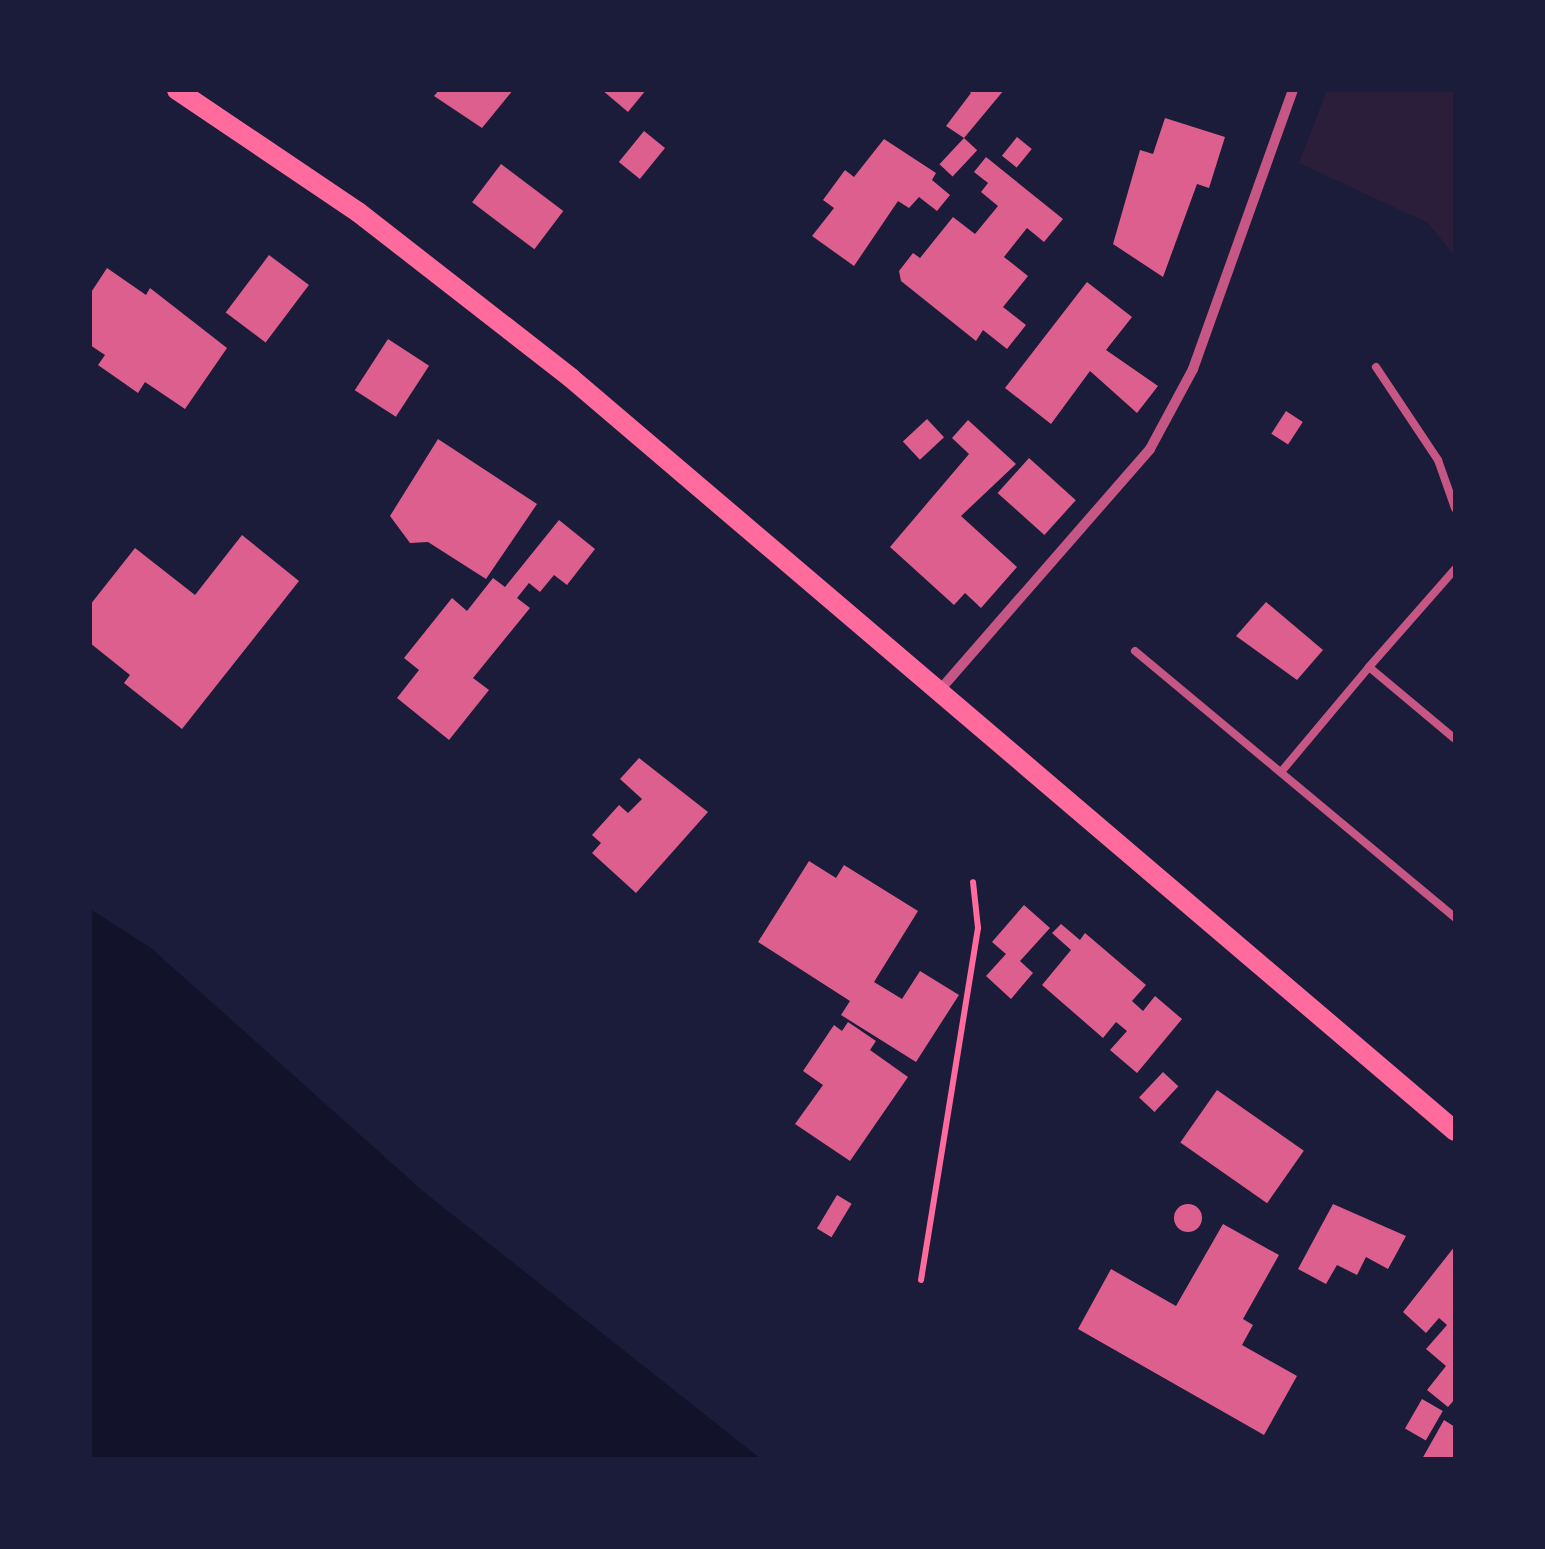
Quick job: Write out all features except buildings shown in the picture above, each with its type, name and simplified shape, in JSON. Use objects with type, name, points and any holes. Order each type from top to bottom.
[{"type":"main road","points":[[177,90],[358,212],[571,378],[1455,1131]]},
{"type":"street","points":[[938,692],[1150,449],[1194,369],[1293,90]]},
{"type":"lane","points":[[1376,367],[1438,460],[1455,508]]},
{"type":"lane","points":[[1281,772],[1455,569]]},
{"type":"lane","points":[[1135,651],[1455,918]]},
{"type":"lane","points":[[1369,668],[1455,739]]},
{"type":"path","points":[[920,1280],[978,928],[973,882]]},
{"type":"shaded area","points":[[1327,90],[1455,90],[1455,256],[1428,223],[1299,163]]},
{"type":"shaded area","points":[[90,909],[151,948],[424,1192],[761,1459],[90,1459]]}]
